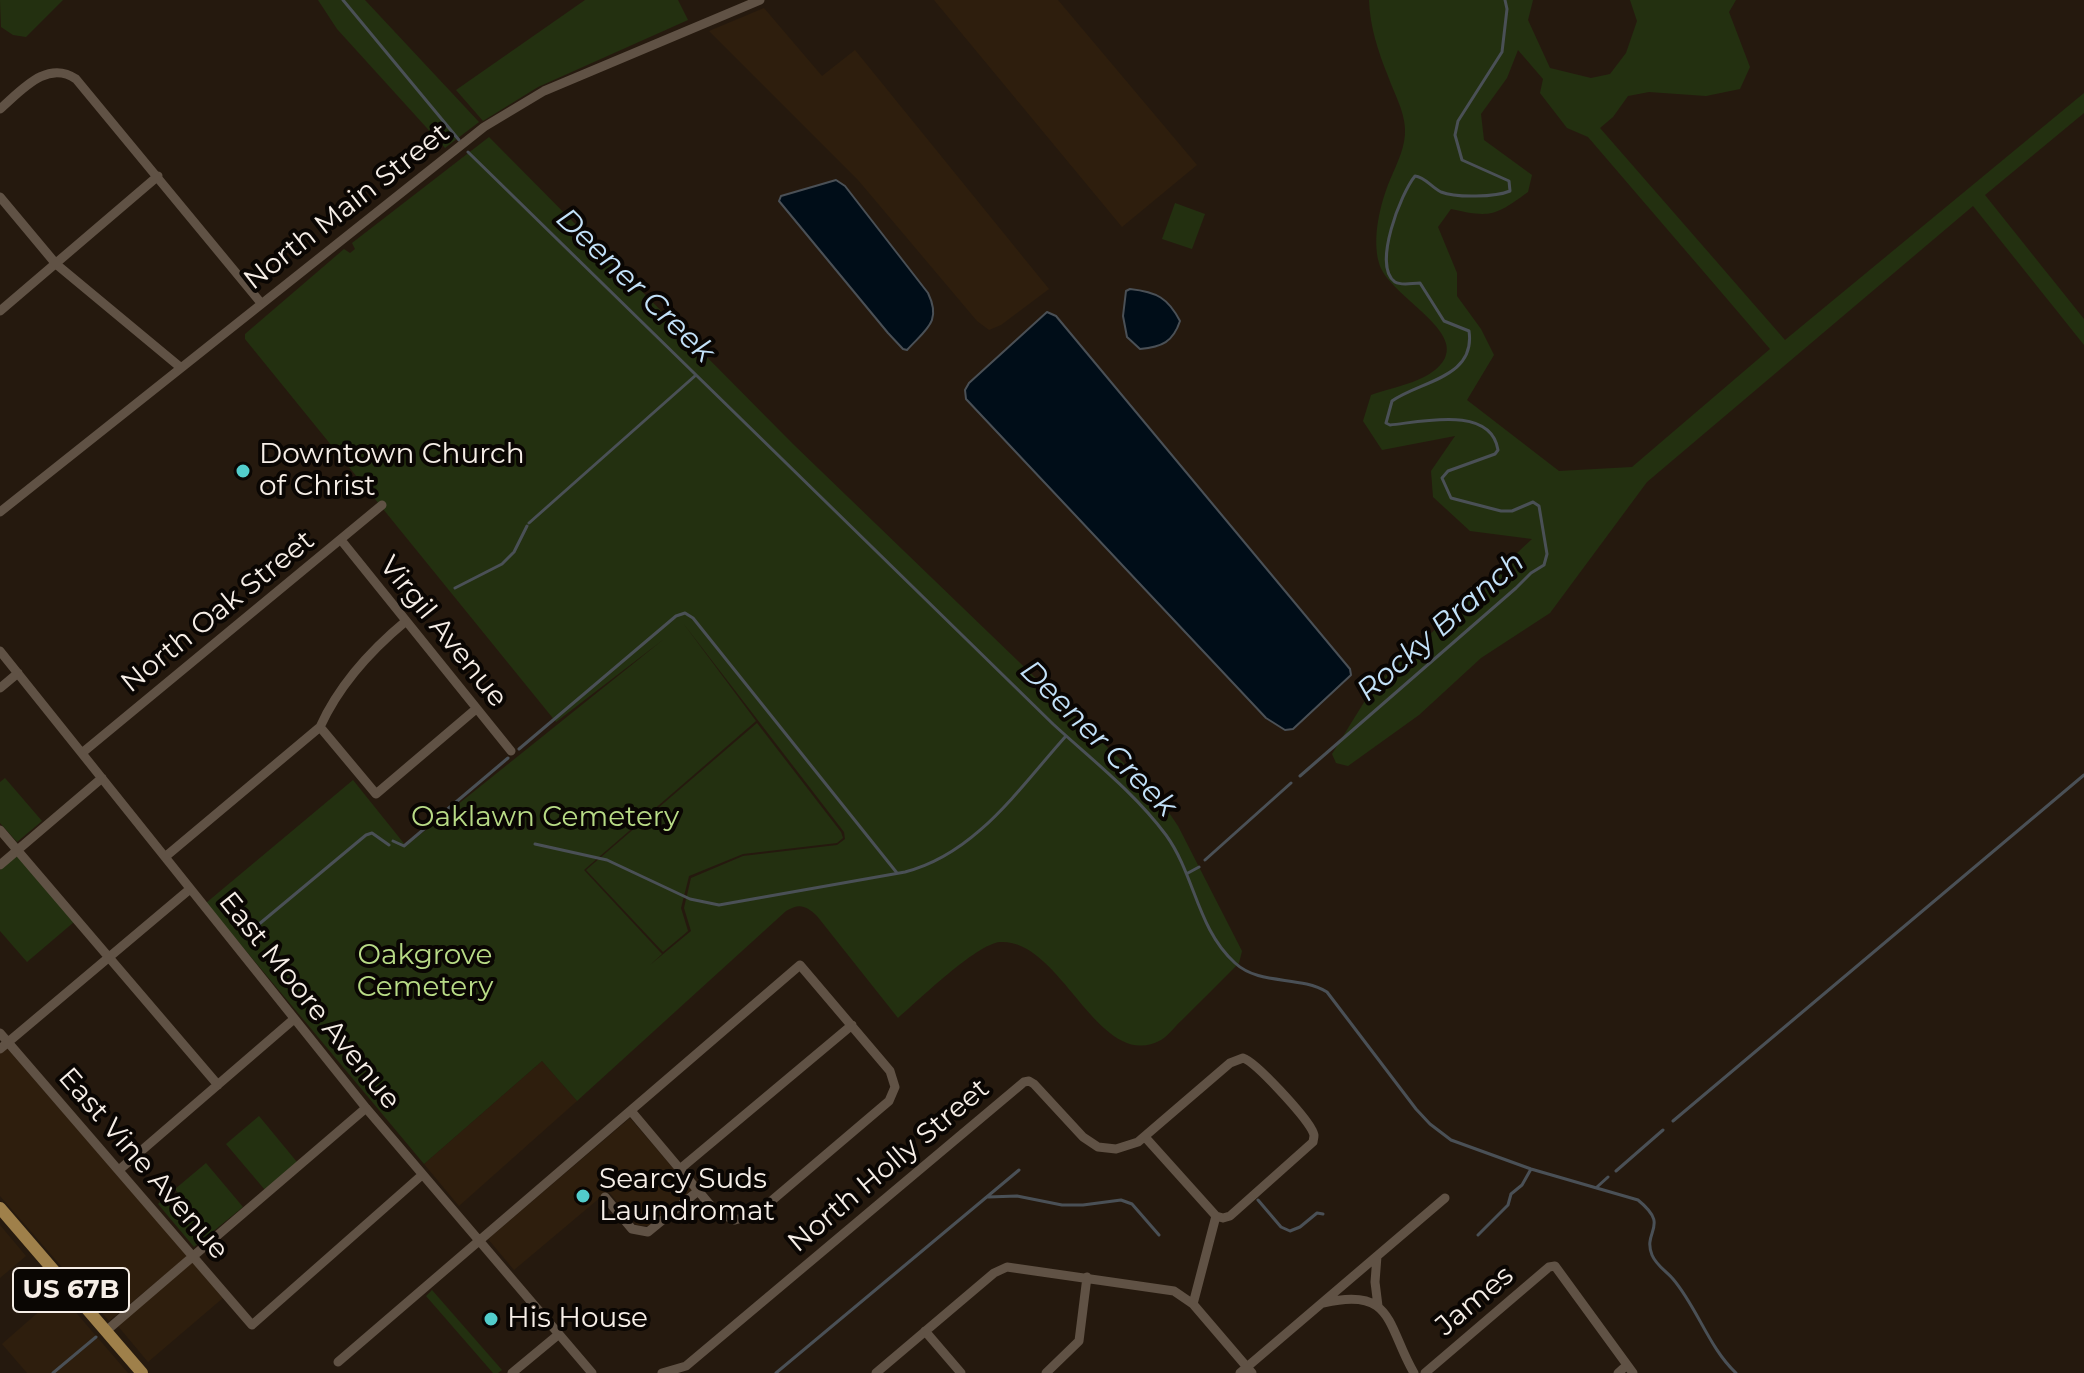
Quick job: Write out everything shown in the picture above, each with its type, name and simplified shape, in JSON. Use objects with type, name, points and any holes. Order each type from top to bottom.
[{"type":"main road","name":"US 67B","points":[[0,1208],[142,1373]]},
{"type":"street","name":"North Main Street","points":[[0,512],[484,127],[544,91],[760,0]]},
{"type":"street","points":[[0,109],[41,74],[67,73],[76,79],[261,303]]},
{"type":"street","points":[[0,311],[158,176]]},
{"type":"street","points":[[0,197],[56,264],[180,367]]},
{"type":"street","name":"North Oak Street","points":[[82,753],[382,505]]},
{"type":"street","name":"Virgil Avenue","points":[[341,540],[511,751]]},
{"type":"street","points":[[165,857],[320,727],[352,675],[406,621]]},
{"type":"street","name":"East Moore Avenue","points":[[0,651],[366,1108],[592,1373]]},
{"type":"street","points":[[0,688],[18,673]]},
{"type":"street","points":[[320,727],[376,794],[476,709]]},
{"type":"street","points":[[0,865],[102,778]]},
{"type":"street","points":[[0,830],[218,1085]]},
{"type":"street","points":[[4,1045],[190,889]]},
{"type":"street","points":[[338,1362],[800,965],[890,1071],[895,1087],[889,1101],[756,1214],[735,1220],[716,1212],[631,1111]]},
{"type":"street","points":[[119,1170],[294,1019]]},
{"type":"street","points":[[680,1169],[852,1025]]},
{"type":"street","name":"East Vine Avenue","points":[[0,1033],[4,1045],[119,1170],[252,1325],[422,1175]]},
{"type":"street","points":[[1243,1058],[1255,1064],[1306,1121],[1314,1136],[1310,1148],[1230,1216],[1216,1216],[1145,1137],[1230,1063],[1243,1058]]},
{"type":"street","name":"North Holly Street","points":[[662,1373],[686,1366],[1024,1082],[1034,1084],[1083,1137],[1098,1147],[1116,1149],[1145,1137]]},
{"type":"street","points":[[106,1331],[366,1108]]},
{"type":"street","points":[[605,1197],[632,1229],[648,1232],[698,1191]]},
{"type":"street","points":[[876,1373],[994,1273],[1007,1267],[1174,1291],[1193,1304],[1247,1371],[1445,1198]]},
{"type":"street","points":[[1193,1304],[1216,1216]]},
{"type":"street","points":[[1377,1256],[1375,1282],[1378,1306],[1394,1327],[1414,1373]]},
{"type":"street","name":"James","points":[[1425,1373],[1549,1267],[1555,1266],[1630,1369]]},
{"type":"street","points":[[1046,1373],[1079,1341],[1087,1277]]},
{"type":"street","points":[[1322,1303],[1355,1298],[1378,1306]]},
{"type":"street","points":[[925,1331],[961,1373]]},
{"type":"street","points":[[512,1373],[559,1334]]},
{"type":"street","points":[[1618,1373],[1630,1369]]},
{"type":"shaded area","points":[[934,0],[1058,0],[1197,165],[1122,227]]},
{"type":"shaded area","points":[[764,8],[822,76],[855,50],[1049,289],[1001,325],[989,330],[977,321],[858,180],[709,31]]},
{"type":"shaded area","points":[[836,180],[845,186],[928,293],[933,318],[907,350],[888,333],[779,201],[781,196]]},
{"type":"shaded area","points":[[1130,289],[1161,298],[1176,313],[1180,321],[1166,342],[1140,349],[1127,337],[1123,316],[1126,291]]},
{"type":"shaded area","points":[[1047,312],[1056,316],[1350,669],[1351,675],[1293,729],[1285,730],[1266,718],[966,399],[965,390],[969,383]]},
{"type":"shaded area","points":[[7,1048],[188,1256],[109,1321],[0,1196],[0,1053]]},
{"type":"shaded area","points":[[542,1061],[577,1101],[459,1206],[424,1164]]},
{"type":"shaded area","points":[[630,1118],[692,1190],[649,1226],[637,1225],[608,1191],[514,1270],[488,1239]]},
{"type":"shaded area","points":[[0,1225],[26,1256],[0,1278]]},
{"type":"shaded area","points":[[193,1262],[223,1298],[148,1362],[118,1326]]},
{"type":"shaded area","points":[[59,1294],[128,1373],[27,1373],[2,1344]]},
{"type":"green space","points":[[0,0],[63,0],[26,37],[13,35],[1,27]]},
{"type":"green space","points":[[318,0],[365,0],[479,122],[445,148],[337,29]]},
{"type":"green space","points":[[585,0],[678,0],[688,20],[538,87],[483,121],[456,90]]},
{"type":"green space","points":[[1369,0],[1533,0],[1528,20],[1550,68],[1591,78],[1610,74],[1626,53],[1637,21],[1630,0],[1736,0],[1729,12],[1750,67],[1740,89],[1706,96],[1649,92],[1628,96],[1613,117],[1600,128],[1785,340],[2084,93],[2084,113],[1985,195],[2084,319],[2084,345],[1973,206],[1647,482],[1550,613],[1481,658],[1419,715],[1348,766],[1336,763],[1332,754],[1371,691],[1532,539],[1470,531],[1433,497],[1431,471],[1455,436],[1382,450],[1363,421],[1371,395],[1423,378],[1440,366],[1447,346],[1433,322],[1395,287],[1379,263],[1376,243],[1380,210],[1403,148],[1405,128],[1401,108],[1378,48]],"holes":[[[1518,50],[1543,79],[1540,93],[1567,128],[1588,137],[1770,349],[1632,467],[1559,471],[1467,400],[1494,355],[1481,329],[1457,296],[1457,273],[1438,227],[1451,209],[1475,214],[1492,213],[1528,192],[1532,175],[1484,140],[1481,114],[1507,78]]]},
{"type":"green space","points":[[489,137],[793,444],[1157,795],[1178,826],[1242,951],[1239,963],[1164,1038],[1139,1045],[1118,1038],[1099,1023],[1042,960],[1022,946],[1000,942],[962,962],[898,1018],[817,916],[806,907],[799,906],[786,911],[577,1101],[542,1061],[424,1164],[206,903],[353,780],[406,846],[664,639],[556,722],[245,339],[245,334],[344,249],[350,253],[355,249],[352,243]],"holes":[[[683,623],[844,832],[845,839],[837,845],[743,856],[691,878],[684,908],[691,931],[650,965],[662,954],[584,870],[756,721]]]},
{"type":"green space","points":[[1175,203],[1205,214],[1192,249],[1162,239]]},
{"type":"green space","points":[[757,723],[843,838],[837,843],[743,854],[689,876],[681,908],[688,931],[663,952],[586,870]]},
{"type":"green space","points":[[5,778],[42,821],[17,842],[0,823],[0,782]]},
{"type":"green space","points":[[17,855],[74,922],[27,962],[0,931],[0,870]]},
{"type":"green space","points":[[259,1116],[297,1162],[265,1190],[226,1144]]},
{"type":"green space","points":[[206,1163],[243,1207],[194,1247],[158,1204],[165,1197],[174,1207],[183,1200],[175,1189]]},
{"type":"green space","points":[[432,1290],[502,1370],[493,1373],[426,1296]]},
{"type":"waterway","name":"Deener Creek","points":[[343,0],[459,140]]},
{"type":"waterway","name":"Rocky Branch","points":[[1300,776],[1531,573],[1544,565],[1547,554],[1539,506],[1533,502],[1512,511],[1501,511],[1451,498],[1442,478],[1448,471],[1495,454],[1498,450],[1493,436],[1483,427],[1453,420],[1386,423],[1392,401],[1455,369],[1469,347],[1469,331],[1444,321],[1420,283],[1395,282],[1386,261],[1396,213],[1415,176],[1448,194],[1486,196],[1510,191],[1509,181],[1462,160],[1455,135],[1458,121],[1502,52],[1507,9],[1505,0]]},
{"type":"waterway","name":"Deener Creek","points":[[468,152],[1053,724],[1141,805],[1176,851],[1212,934],[1235,963],[1256,975],[1304,984],[1327,992],[1416,1109],[1451,1140],[1531,1169],[1638,1200],[1648,1209],[1654,1223],[1650,1240],[1654,1259],[1681,1290],[1718,1352],[1736,1373]]},
{"type":"waterway","points":[[529,523],[696,375]]},
{"type":"waterway","points":[[455,588],[502,564],[514,552],[527,526]]},
{"type":"waterway","points":[[519,749],[676,616],[685,613],[693,618],[897,873]]},
{"type":"waterway","points":[[535,844],[607,860],[690,899],[719,905],[905,872],[930,863],[975,835],[1014,797],[1066,736]]},
{"type":"waterway","points":[[393,841],[404,846],[508,758]]},
{"type":"waterway","points":[[1673,1121],[2084,775]]},
{"type":"waterway","name":"Rocky Branch","points":[[1205,860],[1291,783]]},
{"type":"waterway","points":[[246,935],[366,835],[372,833],[389,845]]},
{"type":"waterway","name":"Rocky Branch","points":[[1188,873],[1199,867]]},
{"type":"waterway","points":[[1616,1171],[1663,1130]]},
{"type":"waterway","points":[[1478,1235],[1508,1205],[1511,1194],[1522,1185],[1531,1169]]},
{"type":"waterway","points":[[776,1373],[1019,1170]]},
{"type":"waterway","points":[[1597,1187],[1608,1177]]},
{"type":"waterway","points":[[988,1197],[1017,1196],[1062,1205],[1121,1200],[1132,1204],[1159,1235]]},
{"type":"waterway","points":[[1258,1200],[1281,1227],[1290,1231],[1317,1213],[1323,1214]]},
{"type":"waterway","points":[[53,1373],[96,1337]]},
{"type":"place","name":"Downtown Church of Christ","points":[[243,471]]},
{"type":"place","name":"Searcy Suds Laundromat","points":[[583,1196]]},
{"type":"place","name":"His House","points":[[491,1319]]},
{"type":"park label","name":"Oaklawn Cemetery","points":[[545,818]]},
{"type":"park label","name":"Oakgrove Cemetery","points":[[425,972]]}]
